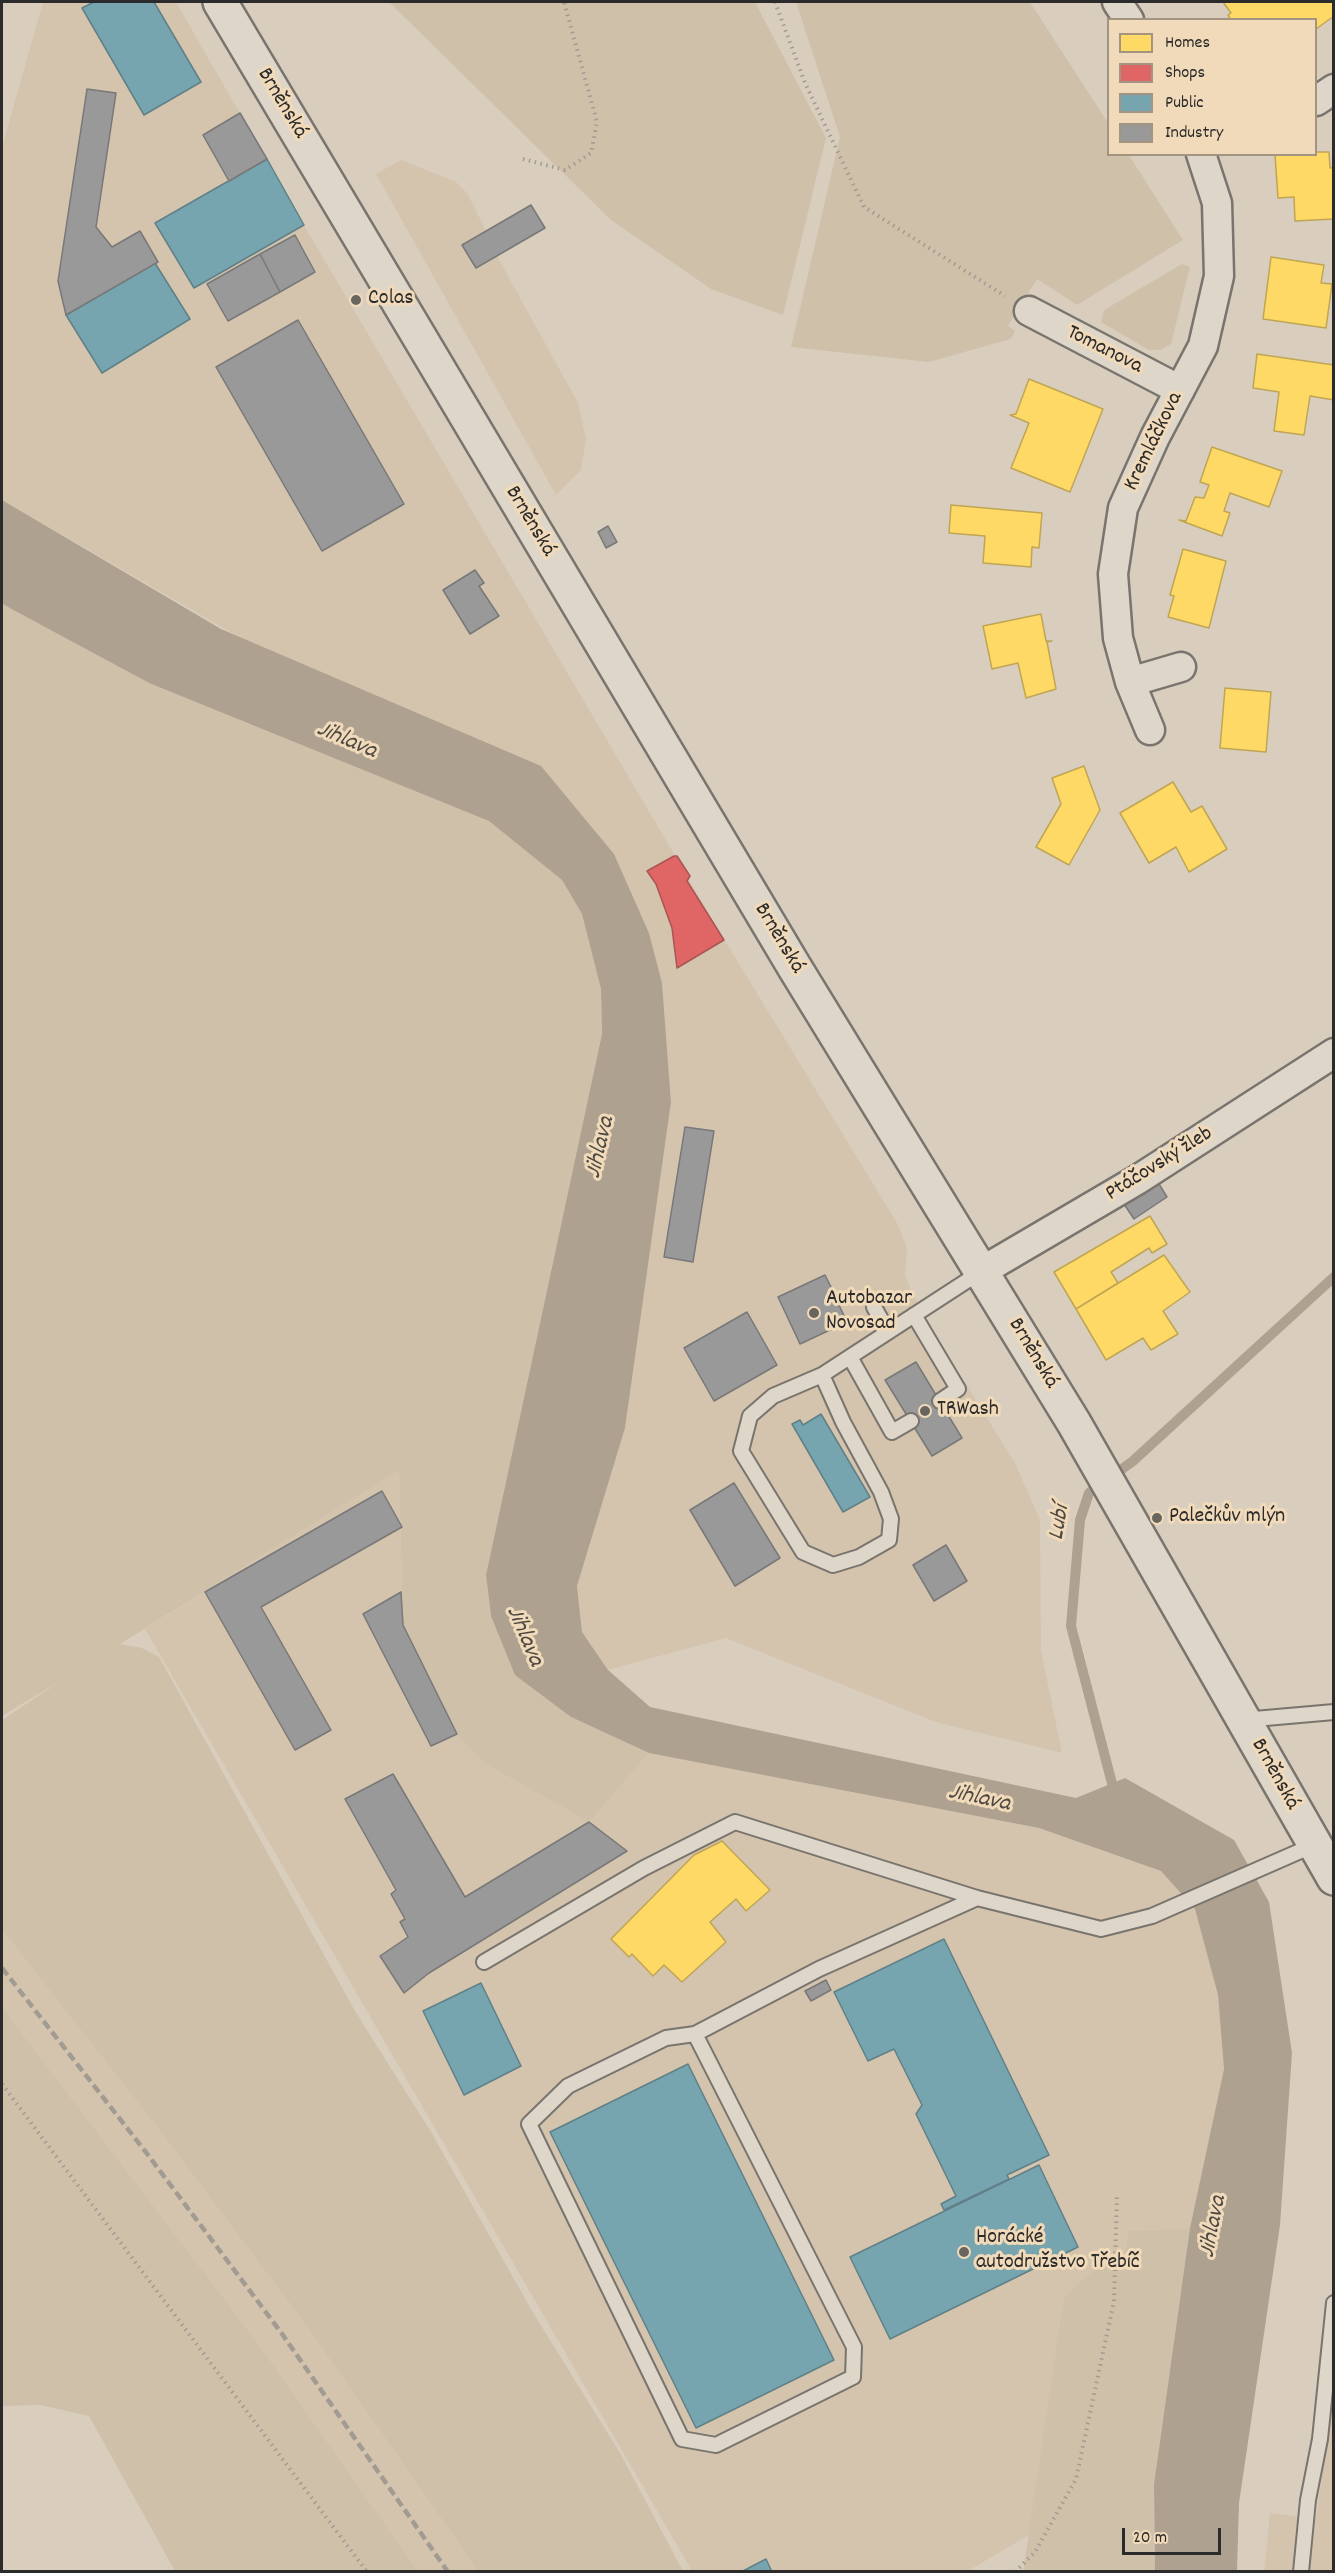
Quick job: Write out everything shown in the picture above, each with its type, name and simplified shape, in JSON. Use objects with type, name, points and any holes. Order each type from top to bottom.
[{"type":"main road","name":"Brněnská","points":[[220,2],[801,978],[1074,1423],[1334,1878]]},
{"type":"street","points":[[1317,100],[1334,89]]},
{"type":"street","name":"Kremláčkova","points":[[1150,730],[1130,682],[1118,638],[1113,574],[1123,508],[1203,346],[1219,276],[1216,202],[1202,156]]},
{"type":"street","name":"Tomanova","points":[[1029,311],[1180,390]]},
{"type":"street","points":[[1130,682],[1181,667]]},
{"type":"street","name":"Ptáčovský žleb","points":[[982,1271],[1137,1180],[1334,1053]]},
{"type":"lane","points":[[822,1375],[843,1422],[881,1492],[891,1519],[889,1540],[859,1557],[834,1565],[803,1552],[741,1451],[750,1416],[773,1396],[822,1375],[982,1271]]},
{"type":"lane","points":[[874,1307],[888,1332]]},
{"type":"lane","points":[[914,1315],[958,1389],[940,1401]]},
{"type":"lane","points":[[850,1357],[892,1431],[910,1421]]},
{"type":"lane","points":[[1243,1720],[1334,1712]]},
{"type":"lane","points":[[484,1962],[644,1868],[735,1822],[977,1898],[1101,1929],[1152,1916],[1261,1866],[1314,1845]]},
{"type":"lane","points":[[695,2034],[854,2347],[853,2377],[716,2445],[682,2439],[529,2124],[567,2086],[666,2038],[695,2034],[819,1969],[977,1898]]},
{"type":"lane","points":[[1300,2571],[1308,2500],[1320,2439],[1333,2311]]},
{"type":"lane","points":[[1323,2397],[1334,2410]]},
{"type":"path","points":[[523,159],[566,170],[591,153],[597,122],[564,2]]},
{"type":"path","points":[[775,2],[805,82],[864,207],[1029,311]]},
{"type":"path","points":[[2,2084],[367,2571]]},
{"type":"path","points":[[1015,2571],[1035,2552],[1076,2479],[1114,2301],[1117,2194]]},
{"type":"shaded area","points":[[43,2],[176,2],[305,227],[727,944],[897,1223],[907,1248],[905,1276],[921,1311],[1016,1465],[1040,1520],[1041,1650],[1062,1753],[936,1722],[726,1638],[608,1670],[582,1632],[577,1586],[625,1428],[671,1102],[662,983],[649,933],[614,854],[2,500],[2,147]]},
{"type":"shaded area","points":[[389,2],[755,2],[826,138],[783,315],[711,289],[611,220]]},
{"type":"shaded area","points":[[796,2],[1030,2],[1107,121],[1107,156],[1130,156],[1183,240],[1077,305],[1037,279],[1008,326],[1015,331],[1011,339],[929,362],[791,347],[840,137]]},
{"type":"shaded area","points":[[401,160],[456,182],[467,193],[486,231],[531,205],[545,228],[497,256],[578,403],[586,439],[581,470],[556,495],[376,174]]},
{"type":"shaded area","points":[[1182,264],[1190,267],[1171,344],[1160,350],[1149,350],[1101,322],[1104,310]]},
{"type":"shaded area","points":[[2,603],[149,683],[490,821],[562,880],[582,914],[601,989],[602,1034],[486,1575],[491,1616],[571,1717],[649,1753],[589,1822],[484,1763],[457,1734],[403,1625],[399,1470],[120,1644],[142,1648],[159,1657],[355,2011],[431,2132],[532,2311],[620,2453],[683,2571],[478,2571],[300,2317],[164,2136],[2,1930],[2,1720],[62,1680],[2,1716]]},
{"type":"shaded area","points":[[399,1469],[403,1625],[484,1763],[589,1822],[649,1753],[1039,1828],[1161,1871],[1195,1909],[1218,1995],[1224,2069],[1190,2228],[1129,2231],[1124,2253],[1095,2269],[1064,2296],[1029,2535],[968,2571],[692,2571],[145,1629]]},
{"type":"shaded area","points":[[2,1930],[164,2136],[300,2317],[478,2571],[418,2571],[260,2346],[2,2007]]},
{"type":"shaded area","points":[[2,2007],[260,2346],[418,2571],[175,2571],[89,2416],[40,2405],[2,2406]]},
{"type":"shaded area","points":[[1190,2228],[1154,2484],[1155,2571],[1023,2572],[1064,2296],[1095,2269],[1124,2253],[1129,2231]]},
{"type":"shaded area","points":[[1333,2395],[1333,2571],[1264,2572],[1270,2513],[1316,2519]]},
{"type":"water","name":"Jihlava","points":[[2,500],[221,629],[541,766],[614,854],[649,933],[662,983],[671,1102],[625,1428],[577,1586],[582,1632],[608,1670],[650,1707],[1076,1798],[1125,1778],[1234,1840],[1269,1902],[1292,2053],[1280,2225],[1239,2503],[1237,2571],[1155,2571],[1154,2484],[1190,2228],[1224,2069],[1218,1995],[1195,1909],[1161,1871],[1039,1828],[649,1753],[571,1717],[515,1675],[491,1616],[486,1575],[602,1034],[601,989],[582,914],[562,880],[489,821],[149,683],[2,603]]},
{"type":"building: Homes","points":[[1223,2],[1334,2],[1334,16],[1317,28],[1317,18],[1230,18],[1228,15],[1231,13]]},
{"type":"building: Homes","points":[[1317,152],[1329,152],[1330,168],[1334,167],[1334,219],[1295,221],[1294,197],[1278,198],[1275,156],[1317,156]]},
{"type":"building: Homes","points":[[1271,257],[1324,265],[1321,283],[1332,284],[1326,328],[1263,319]]},
{"type":"building: Homes","points":[[1257,354],[1334,365],[1334,400],[1310,396],[1304,435],[1274,431],[1279,392],[1253,388]]},
{"type":"building: Homes","points":[[1029,379],[1103,409],[1070,492],[1011,468],[1029,423],[1010,415],[1016,414]]},
{"type":"building: Homes","points":[[1212,447],[1282,471],[1269,507],[1230,493],[1224,511],[1230,513],[1222,536],[1179,520],[1186,521],[1195,497],[1204,498],[1209,485],[1200,482]]},
{"type":"building: Homes","points":[[951,505],[1042,513],[1039,548],[1032,547],[1031,567],[983,563],[985,536],[949,533]]},
{"type":"building: Homes","points":[[1183,549],[1226,561],[1209,628],[1168,617],[1174,596],[1170,595]]},
{"type":"building: Homes","points":[[1041,614],[1046,641],[1052,641],[1047,642],[1056,689],[1026,698],[1018,663],[992,669],[983,626]]},
{"type":"building: Homes","points":[[1225,688],[1271,692],[1266,752],[1220,748]]},
{"type":"building: Homes","points":[[1084,766],[1100,810],[1069,865],[1036,847],[1061,804],[1052,778]]},
{"type":"building: Homes","points":[[1173,782],[1191,812],[1202,806],[1227,849],[1189,872],[1176,847],[1149,863],[1120,813]]},
{"type":"building: Homes","points":[[1150,1216],[1167,1244],[1152,1253],[1149,1248],[1111,1272],[1118,1283],[1076,1309],[1054,1272]]},
{"type":"building: Homes","points":[[1164,1255],[1190,1292],[1163,1311],[1178,1334],[1151,1350],[1143,1338],[1106,1360],[1076,1309]]},
{"type":"building: Homes","points":[[722,1841],[770,1890],[746,1911],[736,1899],[710,1922],[726,1942],[682,1982],[664,1965],[653,1976],[632,1954],[629,1957],[611,1939],[694,1855]]},
{"type":"building: Shops","points":[[677,856],[690,876],[687,881],[724,940],[677,968],[672,928],[656,884],[647,871]]},
{"type":"building: Public","points":[[94,2],[154,2],[201,82],[144,115],[82,8]]},
{"type":"building: Public","points":[[267,159],[304,225],[194,288],[155,223]]},
{"type":"building: Public","points":[[155,263],[190,319],[102,373],[66,315]]},
{"type":"building: Public","points":[[821,1414],[870,1497],[843,1512],[792,1424],[800,1420],[803,1425]]},
{"type":"building: Public","points":[[944,1939],[1049,2155],[1007,2175],[1009,2179],[944,2210],[941,2204],[956,2196],[916,2114],[922,2105],[894,2049],[868,2061],[834,1992]]},
{"type":"building: Public","points":[[481,1983],[521,2066],[464,2095],[423,2011]]},
{"type":"building: Public","points":[[688,2064],[834,2360],[696,2428],[550,2132]]},
{"type":"building: Public","name":"Horácké autodružstvo Třebíč","points":[[1039,2165],[1078,2247],[890,2339],[850,2257]]},
{"type":"building: Public","points":[[766,2559],[772,2572],[741,2572]]},
{"type":"building: Industry","points":[[87,89],[116,93],[96,227],[112,247],[140,231],[158,262],[66,315],[58,281]]},
{"type":"building: Industry","points":[[240,113],[267,159],[229,181],[203,135]]},
{"type":"building: Industry","points":[[531,205],[545,228],[476,268],[462,245]]},
{"type":"building: Industry","points":[[295,235],[315,272],[280,292],[260,254]]},
{"type":"building: Industry","points":[[260,254],[280,292],[228,321],[207,284]]},
{"type":"building: Industry","points":[[298,320],[404,504],[322,551],[216,367]]},
{"type":"building: Industry","points":[[608,526],[617,542],[606,548],[598,532]]},
{"type":"building: Industry","points":[[475,570],[484,583],[479,586],[499,616],[470,634],[443,590]]},
{"type":"building: Industry","points":[[685,1127],[714,1131],[693,1262],[664,1257]]},
{"type":"building: Industry","points":[[1156,1179],[1167,1197],[1134,1219],[1122,1201]]},
{"type":"building: Industry","name":"Autobazar Novosad","points":[[825,1275],[836,1297],[841,1295],[844,1301],[838,1303],[847,1322],[800,1344],[778,1297]]},
{"type":"building: Industry","points":[[747,1312],[777,1365],[714,1401],[684,1348]]},
{"type":"building: Industry","name":"TRWash","points":[[916,1362],[962,1438],[932,1456],[885,1380]]},
{"type":"building: Industry","points":[[734,1483],[780,1558],[735,1586],[690,1510]]},
{"type":"building: Industry","points":[[382,1491],[402,1527],[261,1607],[331,1730],[295,1750],[205,1592]]},
{"type":"building: Industry","points":[[946,1545],[967,1581],[934,1601],[913,1565]]},
{"type":"building: Industry","points":[[401,1592],[403,1625],[457,1734],[431,1746],[363,1614]]},
{"type":"building: Industry","points":[[393,1774],[465,1897],[589,1822],[627,1851],[429,1973],[404,1993],[380,1956],[408,1937],[400,1922],[405,1919],[391,1894],[396,1890],[345,1799]]},
{"type":"building: Industry","points":[[826,1980],[831,1990],[811,2001],[805,1991]]},
{"type":"waterway","name":"Lubí","points":[[1115,1795],[1071,1626],[1080,1520],[1089,1493],[1133,1461],[1334,1277]]},
{"type":"railway","points":[[2,1968],[145,2151],[280,2331],[448,2572]]},
{"type":"place","name":"Colas","points":[[356,300]]},
{"type":"place","name":"Autobazar Novosad","points":[[814,1313]]},
{"type":"place","name":"TRWash","points":[[925,1411]]},
{"type":"place","name":"Palečkův mlýn","points":[[1157,1518]]},
{"type":"place","name":"Horácké autodružstvo Třebíč","points":[[964,2252]]}]
